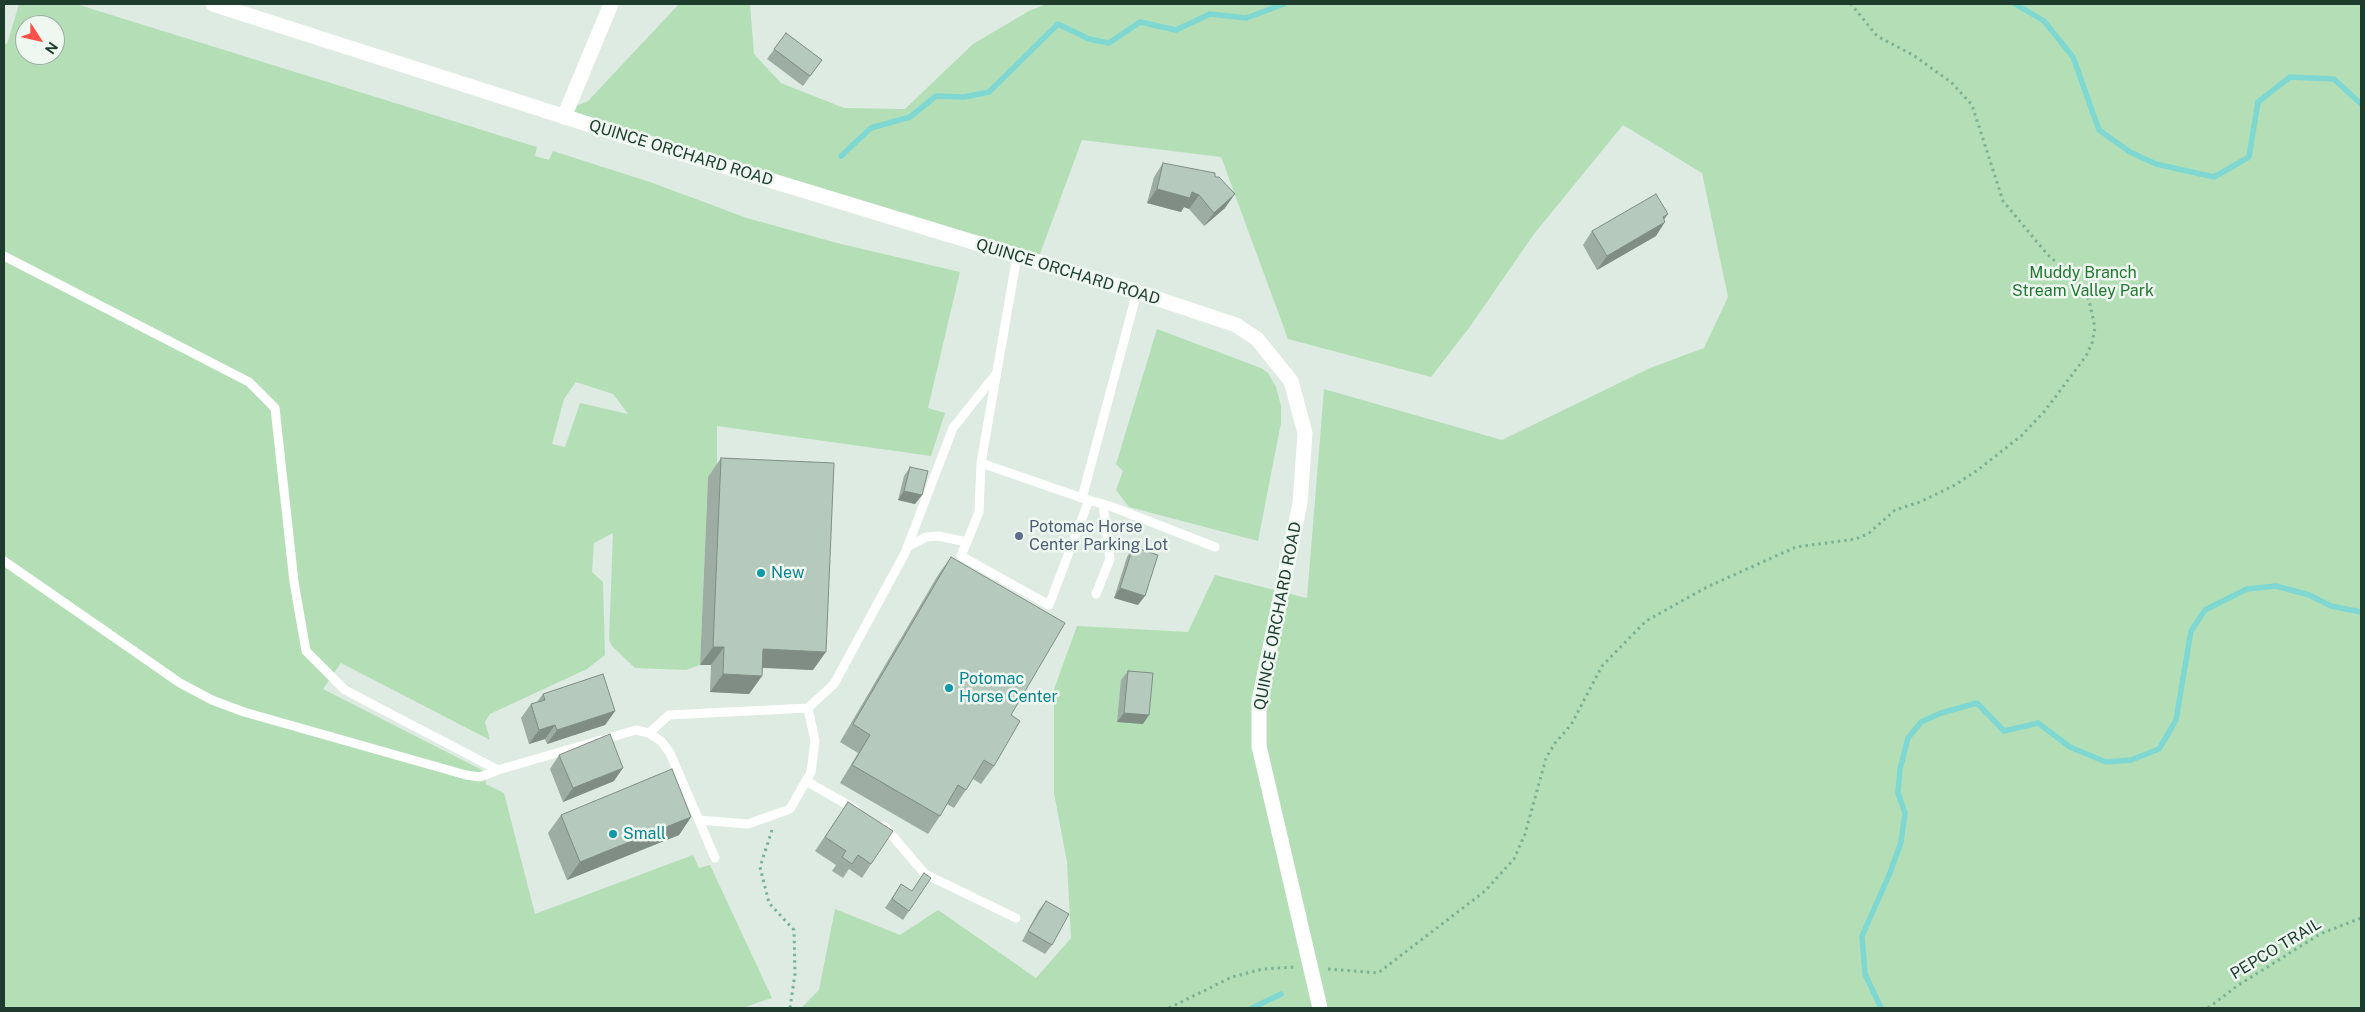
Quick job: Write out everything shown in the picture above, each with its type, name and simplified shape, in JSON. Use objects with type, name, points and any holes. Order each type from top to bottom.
[{"type":"street","name":"QUINCE ORCHARD ROAD","points":[[213,4],[564,117],[1137,292],[1236,325],[1257,340],[1291,381],[1305,434],[1300,503],[1259,701],[1259,746],[1320,1008]]},
{"type":"street","points":[[564,117],[611,4]]},
{"type":"lane","points":[[4,256],[249,382],[275,408],[294,582],[306,651],[345,690],[498,770]]},
{"type":"lane","points":[[1016,256],[981,463],[979,512],[961,556],[1049,605],[1086,499],[1137,292]]},
{"type":"lane","points":[[649,733],[669,715],[808,708],[834,684],[907,547],[953,428],[996,374]]},
{"type":"lane","points":[[981,463],[1103,504],[1215,547]]},
{"type":"lane","points":[[1096,594],[1110,559],[1103,504]]},
{"type":"lane","points":[[907,547],[926,537],[938,536],[967,542]]},
{"type":"lane","points":[[4,561],[180,683],[212,700],[244,712],[466,776],[480,777],[498,770],[636,730],[649,733],[661,741],[670,753],[715,858]]},
{"type":"lane","points":[[699,820],[748,824],[790,809],[811,772],[815,741],[808,708]]},
{"type":"lane","points":[[806,781],[863,814]]},
{"type":"lane","points":[[880,824],[888,828],[925,874],[1016,918]]},
{"type":"path","points":[[1169,1008],[1232,977],[1279,967],[1378,973],[1485,891],[1514,859],[1525,834],[1546,758],[1555,743],[1571,724],[1602,666],[1646,621],[1707,587],[1796,546],[1856,539],[1869,533],[1895,510],[1920,502],[1954,485],[1979,469],[2021,436],[2044,412],[2086,356],[2092,343],[2095,328],[2089,300],[2080,284],[2047,254],[2003,201],[1972,105],[1951,82],[1913,55],[1877,36],[1851,4]]},
{"type":"path","points":[[790,809],[770,833],[760,867],[769,903],[794,930],[795,974],[790,1008]]},
{"type":"path","name":"PEPCO TRAIL","points":[[2208,1008],[2237,986],[2320,934],[2361,918]]},
{"type":"green space","points":[[19,4],[76,4],[537,147],[535,156],[549,160],[553,151],[650,182],[747,218],[837,243],[960,272],[928,408],[945,413],[931,456],[717,426],[717,477],[708,477],[700,665],[686,670],[635,668],[612,646],[609,639],[613,533],[594,543],[592,572],[603,582],[605,655],[587,669],[490,714],[485,722],[490,740],[341,663],[323,689],[484,771],[486,784],[504,793],[535,914],[693,855],[699,868],[710,865],[772,998],[742,1008],[4,1008],[4,43],[7,44],[15,17],[15,65],[65,65],[65,15],[16,15]],"holes":[[[576,382],[613,394],[628,414],[580,403],[565,447],[552,444],[564,399]]]},
{"type":"green space","name":"Muddy Branch Stream Valley Park","points":[[679,4],[750,4],[754,54],[781,83],[844,108],[905,109],[973,44],[1029,11],[1046,4],[2361,4],[2361,1008],[801,1008],[819,990],[835,909],[900,935],[938,910],[1036,978],[1071,938],[1067,862],[1054,793],[1054,689],[1077,626],[1188,632],[1215,575],[1307,598],[1324,389],[1502,440],[1650,368],[1704,348],[1728,297],[1702,173],[1623,125],[1534,234],[1469,328],[1431,377],[1288,339],[1221,157],[1082,140],[1037,262],[557,114],[588,101]]},
{"type":"green space","points":[[1157,329],[1261,368],[1268,373],[1276,387],[1281,406],[1281,423],[1258,541],[1129,507],[1116,490],[1123,471],[1116,464]]},
{"type":"building","points":[[786,33],[822,60],[810,76],[774,49]]},
{"type":"building","points":[[1163,163],[1215,173],[1215,177],[1219,177],[1235,194],[1214,213],[1199,195],[1192,192],[1190,198],[1157,189]]},
{"type":"building","points":[[1656,194],[1668,214],[1663,217],[1665,222],[1607,256],[1592,231]]},
{"type":"building","name":"New","points":[[721,458],[834,463],[826,652],[763,649],[762,676],[723,674],[724,647],[713,647]]},
{"type":"building","points":[[910,467],[928,471],[922,495],[904,491]]},
{"type":"building","points":[[1133,547],[1158,555],[1145,596],[1120,588]]},
{"type":"building","name":"Potomac Horse Center","points":[[951,557],[1065,623],[1011,715],[1020,721],[994,766],[984,760],[966,790],[958,785],[940,816],[852,765],[870,735],[853,724]]},
{"type":"building","points":[[1128,671],[1153,673],[1149,715],[1124,713]]},
{"type":"building","points":[[603,674],[615,711],[557,730],[555,725],[539,730],[531,704],[545,700],[543,694]]},
{"type":"building","points":[[610,734],[623,768],[573,788],[559,755]]},
{"type":"building","name":"Small","points":[[672,769],[691,817],[580,862],[561,815]]},
{"type":"building","points":[[848,802],[893,831],[871,864],[858,855],[852,864],[842,857],[846,851],[825,837]]},
{"type":"building","points":[[924,873],[931,878],[909,911],[892,899],[901,884],[912,891]]},
{"type":"building","points":[[1046,901],[1069,914],[1052,945],[1028,931]]},
{"type":"waterway","points":[[841,156],[871,128],[910,117],[936,96],[964,97],[989,92],[1058,24],[1089,39],[1109,43],[1140,22],[1176,30],[1210,14],[1246,18],[1284,4]]},
{"type":"waterway","points":[[2015,4],[2044,21],[2073,57],[2099,130],[2130,152],[2156,164],[2214,177],[2249,157],[2258,102],[2290,77],[2334,79],[2361,104]]},
{"type":"waterway","points":[[1881,1008],[1865,974],[1862,936],[1890,873],[1901,842],[1905,813],[1898,793],[1900,769],[1908,738],[1921,722],[1941,713],[1977,703],[2004,731],[2038,723],[2070,747],[2106,762],[2131,760],[2159,749],[2176,720],[2191,631],[2205,610],[2247,589],[2276,586],[2309,595],[2331,606],[2361,612]]},
{"type":"waterway","points":[[1252,1008],[1281,994]]},
{"type":"place","name":"Potomac Horse Center Parking Lot","points":[[1019,536]]},
{"type":"place","name":"New","points":[[761,573]]},
{"type":"place","name":"Potomac Horse Center","points":[[949,688]]},
{"type":"place","name":"Small","points":[[613,834]]}]
